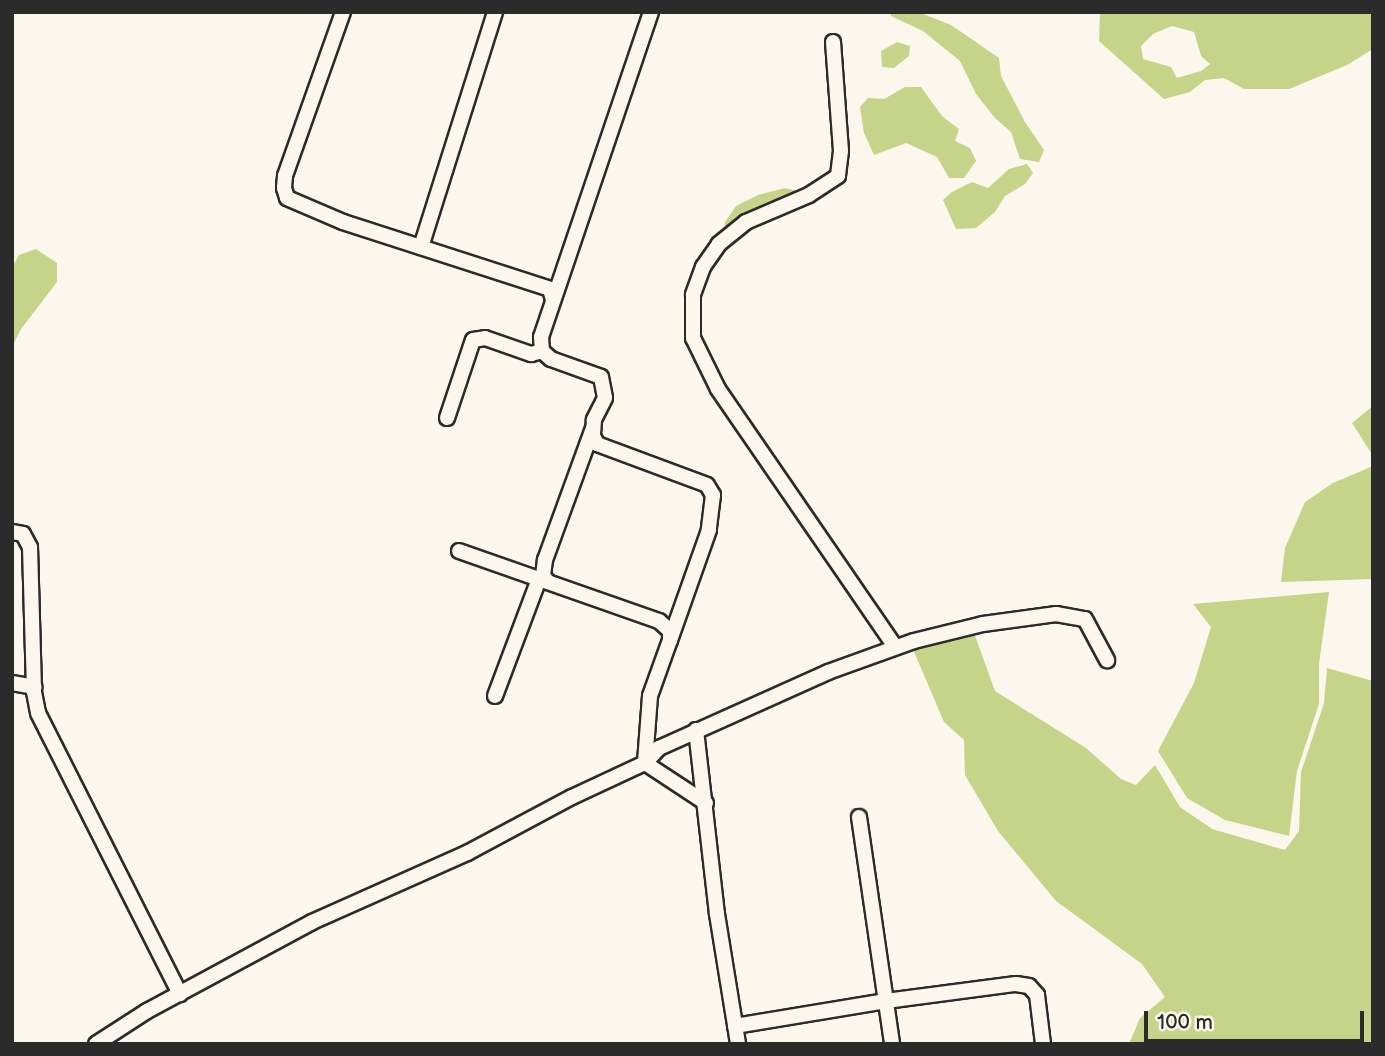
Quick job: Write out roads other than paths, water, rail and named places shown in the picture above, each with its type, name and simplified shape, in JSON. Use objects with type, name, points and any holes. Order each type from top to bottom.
[{"type":"street","points":[[343,12],[284,188],[287,198],[421,247],[550,289],[553,300]]},
{"type":"street","points":[[421,247],[495,12]]},
{"type":"street","points":[[495,696],[544,581],[545,560],[605,398],[601,377],[551,359],[542,351],[541,337],[651,12]]},
{"type":"street","points":[[833,42],[841,151],[838,176],[829,185],[809,195],[746,222],[719,244],[703,267],[693,295],[693,338],[708,373],[895,647]]},
{"type":"street","points":[[447,418],[473,340],[485,338],[531,354],[542,351]]},
{"type":"street","points":[[594,427],[593,436],[597,444],[707,485],[713,495],[709,530],[650,696],[645,763]]},
{"type":"street","points":[[12,532],[23,534],[30,547],[38,713],[180,994]]},
{"type":"street","points":[[459,551],[659,621],[670,631],[670,640]]},
{"type":"street","points":[[96,1044],[113,1031],[312,922],[432,870],[543,815],[572,797],[645,763],[659,748],[828,672],[895,647],[1037,615],[1075,615],[1085,619],[1107,660]]},
{"type":"street","points":[[12,683],[35,687]]},
{"type":"street","points":[[696,730],[717,914],[738,1044]]},
{"type":"street","points":[[645,763],[706,803]]},
{"type":"street","points":[[859,817],[892,1044]]},
{"type":"street","points":[[735,1026],[886,1001],[1023,984],[1037,995],[1043,1044]]}]
